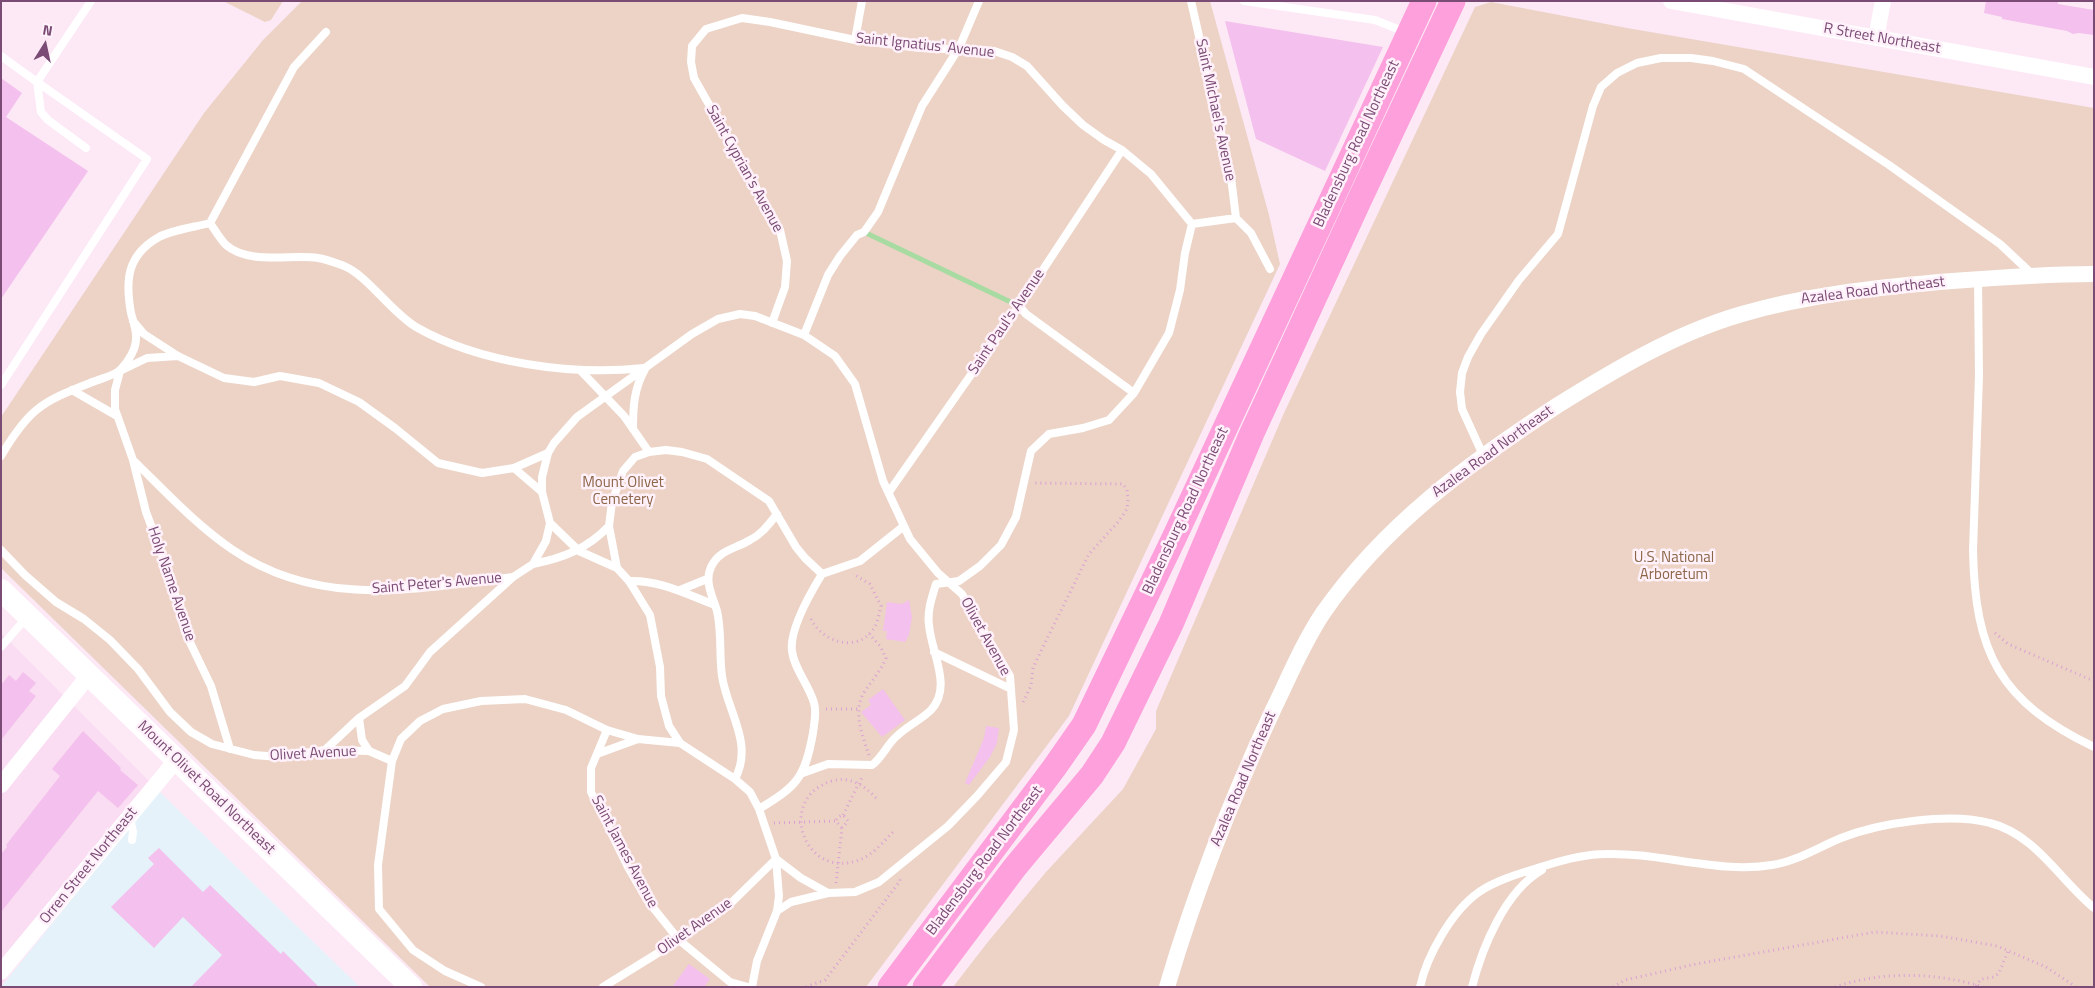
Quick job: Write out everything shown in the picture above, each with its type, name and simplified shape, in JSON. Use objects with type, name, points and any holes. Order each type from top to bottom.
[{"type":"main road","name":"Bladensburg Road Northeast","points":[[890,987],[1084,725],[1174,538],[1424,1]]},
{"type":"main road","name":"Bladensburg Road Northeast","points":[[925,987],[1014,867],[1092,775],[1114,743],[1171,624],[1252,433],[1453,1]]},
{"type":"main road","points":[[1334,193],[1358,203]]},
{"type":"main road","name":"Mount Olivet Road Northeast","points":[[1,590],[411,987]]},
{"type":"street","name":"R Street Northeast","points":[[1671,1],[2094,77]]},
{"type":"street","points":[[1876,38],[1883,1]]},
{"type":"street","name":"Azalea Road Northeast","points":[[1167,987],[1206,870],[1241,783],[1286,683],[1318,621],[1347,581],[1387,536],[1420,506],[1483,455],[1576,394],[1622,367],[1679,338],[1714,323],[1759,309],[1832,294],[1883,287],[2034,275],[2094,274]]},
{"type":"street","points":[[1,785],[89,675]]},
{"type":"street","name":"Orren Street Northeast","points":[[1,972],[177,759]]},
{"type":"lane","points":[[86,148],[48,120],[41,112],[37,82],[91,1]]},
{"type":"lane","points":[[855,40],[862,1]]},
{"type":"lane","points":[[804,336],[828,275],[840,256],[864,232],[878,212],[922,106],[959,48],[979,1]]},
{"type":"lane","name":"Saint Michael's Avenue","points":[[1191,1],[1231,177],[1236,218]]},
{"type":"lane","points":[[1244,1],[1375,20],[1408,34]]},
{"type":"lane","name":"Saint Ignatius' Avenue","points":[[692,46],[706,29],[742,18],[855,40],[920,48],[959,48],[994,51],[1012,57],[1027,66],[1083,125],[1122,150],[1151,174],[1192,224]]},
{"type":"lane","points":[[120,371],[132,353],[136,339],[128,294],[128,279],[133,260],[146,246],[160,236],[210,223],[294,67],[326,32]]},
{"type":"lane","name":"Saint Cyprian's Avenue","points":[[692,46],[691,62],[694,78],[780,230],[787,261],[786,278],[785,287],[772,323]]},
{"type":"lane","points":[[1,56],[147,159],[1,385]]},
{"type":"lane","points":[[1483,455],[1462,409],[1460,392],[1462,374],[1468,357],[1480,334],[1520,280],[1558,234],[1593,106],[1601,87],[1617,73],[1637,63],[1661,58],[1691,58],[1713,61],[1744,69],[1889,165],[2000,244],[2034,275]]},
{"type":"lane","name":"Saint Paul's Avenue","points":[[889,492],[1019,306],[1122,150]]},
{"type":"lane","points":[[803,773],[828,764],[870,765],[878,761],[888,743],[931,710],[938,697],[941,678],[928,624],[936,584],[959,581],[980,566],[1001,545],[1016,517],[1031,451],[1049,434],[1083,428],[1109,420],[1134,393],[1169,333],[1180,290],[1185,253],[1192,224],[1236,218],[1251,233],[1270,269]]},
{"type":"lane","points":[[210,223],[226,245],[246,254],[280,259],[319,258],[346,266],[415,326],[459,346],[513,362],[580,370],[616,371],[646,368]]},
{"type":"lane","points":[[1978,279],[1979,376],[1973,550],[1978,614],[1983,635],[1995,663],[2017,696],[2051,724],[2094,747]]},
{"type":"lane","points":[[1019,306],[1134,393]]},
{"type":"lane","name":"Olivet Avenue","points":[[548,453],[576,417],[692,334],[718,319],[740,314],[756,316],[804,336],[835,356],[855,384],[867,428],[889,492],[910,539],[938,573],[962,594],[1010,676],[1014,730],[1006,762],[948,826],[879,882],[855,892],[831,893],[791,902],[777,911]]},
{"type":"lane","points":[[133,321],[144,334],[178,356],[224,378],[254,382],[280,376],[319,383],[359,402],[438,462],[482,474],[514,468],[548,453]]},
{"type":"lane","points":[[1,456],[23,422],[40,406],[72,390],[147,358],[178,356]]},
{"type":"lane","points":[[633,429],[633,400],[638,382],[646,368]]},
{"type":"lane","points":[[580,370],[606,396],[649,452]]},
{"type":"lane","name":"Holy Name Avenue","points":[[120,371],[115,390],[114,409],[133,460],[146,512],[170,576],[185,632],[211,686],[230,749]]},
{"type":"lane","points":[[72,390],[117,416]]},
{"type":"lane","points":[[617,568],[609,526],[612,502],[623,471],[635,457],[649,452],[666,450],[707,458],[769,501],[805,558],[822,574]]},
{"type":"lane","points":[[533,564],[546,541],[550,523],[542,492],[542,477],[548,453]]},
{"type":"lane","name":"Saint Peter's Avenue","points":[[133,460],[204,527],[232,549],[259,566],[291,579],[331,589],[385,591],[513,577]]},
{"type":"lane","points":[[514,468],[542,492]]},
{"type":"lane","points":[[735,779],[739,772],[742,744],[723,680],[719,626],[707,579],[716,557],[750,540],[765,529],[777,514]]},
{"type":"lane","points":[[550,523],[579,551],[617,568],[629,581],[650,615],[660,667],[661,696],[669,726],[680,743],[735,779],[750,792],[759,809],[776,858],[779,896],[777,911],[757,961],[752,987]]},
{"type":"lane","points":[[325,750],[359,718],[405,686],[430,652],[513,577],[533,564],[554,560],[579,551],[609,526]]},
{"type":"lane","points":[[759,809],[787,793],[803,773],[810,748],[815,710],[809,689],[800,675],[792,651],[794,633],[813,589],[822,574],[860,561],[904,526]]},
{"type":"lane","name":"Olivet Avenue","points":[[1,550],[25,575],[56,602],[84,619],[110,640],[138,670],[170,712],[191,732],[212,744],[254,755],[279,757],[325,750],[369,752],[392,760]]},
{"type":"lane","points":[[680,590],[707,579]]},
{"type":"lane","points":[[629,581],[643,580],[680,590],[715,605]]},
{"type":"lane","points":[[1,647],[28,615]]},
{"type":"lane","points":[[934,652],[1011,689]]},
{"type":"lane","points":[[481,987],[445,971],[413,950],[380,909],[378,865],[392,760],[402,739],[420,721],[443,709],[481,701],[525,700],[566,710],[607,730],[638,739],[680,743]]},
{"type":"lane","points":[[359,718],[362,740],[369,752]]},
{"type":"lane","name":"Saint James Avenue","points":[[607,730],[591,768],[590,792],[646,900],[679,940],[730,982],[748,987]]},
{"type":"lane","points":[[597,754],[638,739]]},
{"type":"lane","points":[[130,816],[133,832],[132,840]]},
{"type":"lane","points":[[1420,987],[1428,963],[1444,931],[1471,898],[1480,891],[1508,877],[1581,856],[1605,854],[1662,857],[1735,867],[1762,866],[1779,864],[1803,856],[1840,839],[1872,828],[1928,820],[1967,819],[1996,824],[2022,837],[2094,908]]},
{"type":"lane","points":[[776,858],[801,878],[831,893]]},
{"type":"lane","name":"Olivet Avenue","points":[[603,987],[679,940],[728,906],[776,858]]},
{"type":"lane","points":[[1472,987],[1482,952],[1493,927],[1532,876],[1555,863]]},
{"type":"path","points":[[1014,721],[1031,686],[1033,668],[1038,657],[1090,554],[1119,521],[1127,509],[1128,500],[1127,490],[1123,484],[1025,483]]},
{"type":"path","points":[[805,607],[814,626],[830,640],[842,643],[852,642],[869,634],[874,628],[881,606],[874,590],[870,584],[838,568]]},
{"type":"path","points":[[1978,614],[2008,644],[2094,681]]},
{"type":"path","points":[[836,821],[843,814],[870,765],[858,709],[864,692],[883,666],[886,658],[880,646],[869,634]]},
{"type":"path","points":[[815,710],[858,709]]},
{"type":"path","points":[[876,798],[866,787],[845,780],[825,784],[807,800],[800,823],[802,833],[810,848],[832,862],[840,864],[860,860],[870,854],[894,831]]},
{"type":"path","points":[[831,893],[840,864],[842,828],[848,821],[847,817],[843,814]]},
{"type":"path","points":[[764,823],[836,821]]},
{"type":"path","points":[[836,821],[842,828]]},
{"type":"path","points":[[806,987],[825,980],[841,960],[900,882],[900,866]]},
{"type":"path","points":[[1614,987],[1625,980],[1696,964],[1875,932],[1940,936],[1997,946],[2046,967],[2076,987]]},
{"type":"path","points":[[1976,986],[1981,979],[1994,977],[1999,973],[2008,951]]},
{"type":"path","points":[[1835,987],[1858,979],[1925,975],[1983,987]]},
{"type":"shaded area","points":[[1,633],[159,791],[1,985]]},
{"type":"shaded area","points":[[159,791],[300,929],[360,987],[1,987]]},
{"type":"green space","points":[[223,1],[283,1],[271,20],[265,22]]},
{"type":"green space","name":"Mount Olivet Cemetery","points":[[302,1],[1210,1],[1269,215],[1280,264],[1069,716],[866,987],[430,987],[1,568],[1,417],[204,113],[263,40]]},
{"type":"green space","name":"U.S. National Arboretum","points":[[1491,2],[1627,28],[2094,108],[2094,987],[953,987],[1046,872],[1123,789],[1156,729],[1156,711],[1284,413],[1475,7]]},
{"type":"building","points":[[1986,1],[2058,1],[2058,4],[2094,10],[2094,35],[2073,34],[2067,31],[2002,19],[2002,17],[1984,13]]},
{"type":"building","points":[[1225,21],[1383,47],[1325,171],[1256,139]]},
{"type":"building","points":[[1,78],[22,93],[6,117],[88,171],[1,299]]},
{"type":"building","points":[[909,600],[912,617],[909,635],[905,642],[886,639],[887,631],[883,631],[887,602],[902,604]]},
{"type":"building","points":[[23,672],[36,683],[29,691],[36,696],[1,740],[1,685],[9,675],[16,681]]},
{"type":"building","points":[[883,689],[905,720],[882,737],[861,712],[871,705],[868,700]]},
{"type":"building","points":[[986,726],[999,728],[997,743],[990,757],[969,785],[965,783],[984,738]]},
{"type":"building","points":[[83,731],[121,768],[120,770],[138,785],[118,808],[98,791],[1,912],[1,854],[60,776],[52,769]]},
{"type":"building","points":[[159,848],[203,892],[210,885],[281,954],[283,951],[319,987],[191,987],[222,955],[183,917],[154,948],[111,907],[154,864],[148,858]]},
{"type":"building","points":[[689,964],[710,979],[704,987],[672,987]]},
{"type":"waterway","points":[[864,232],[1019,306]]}]
